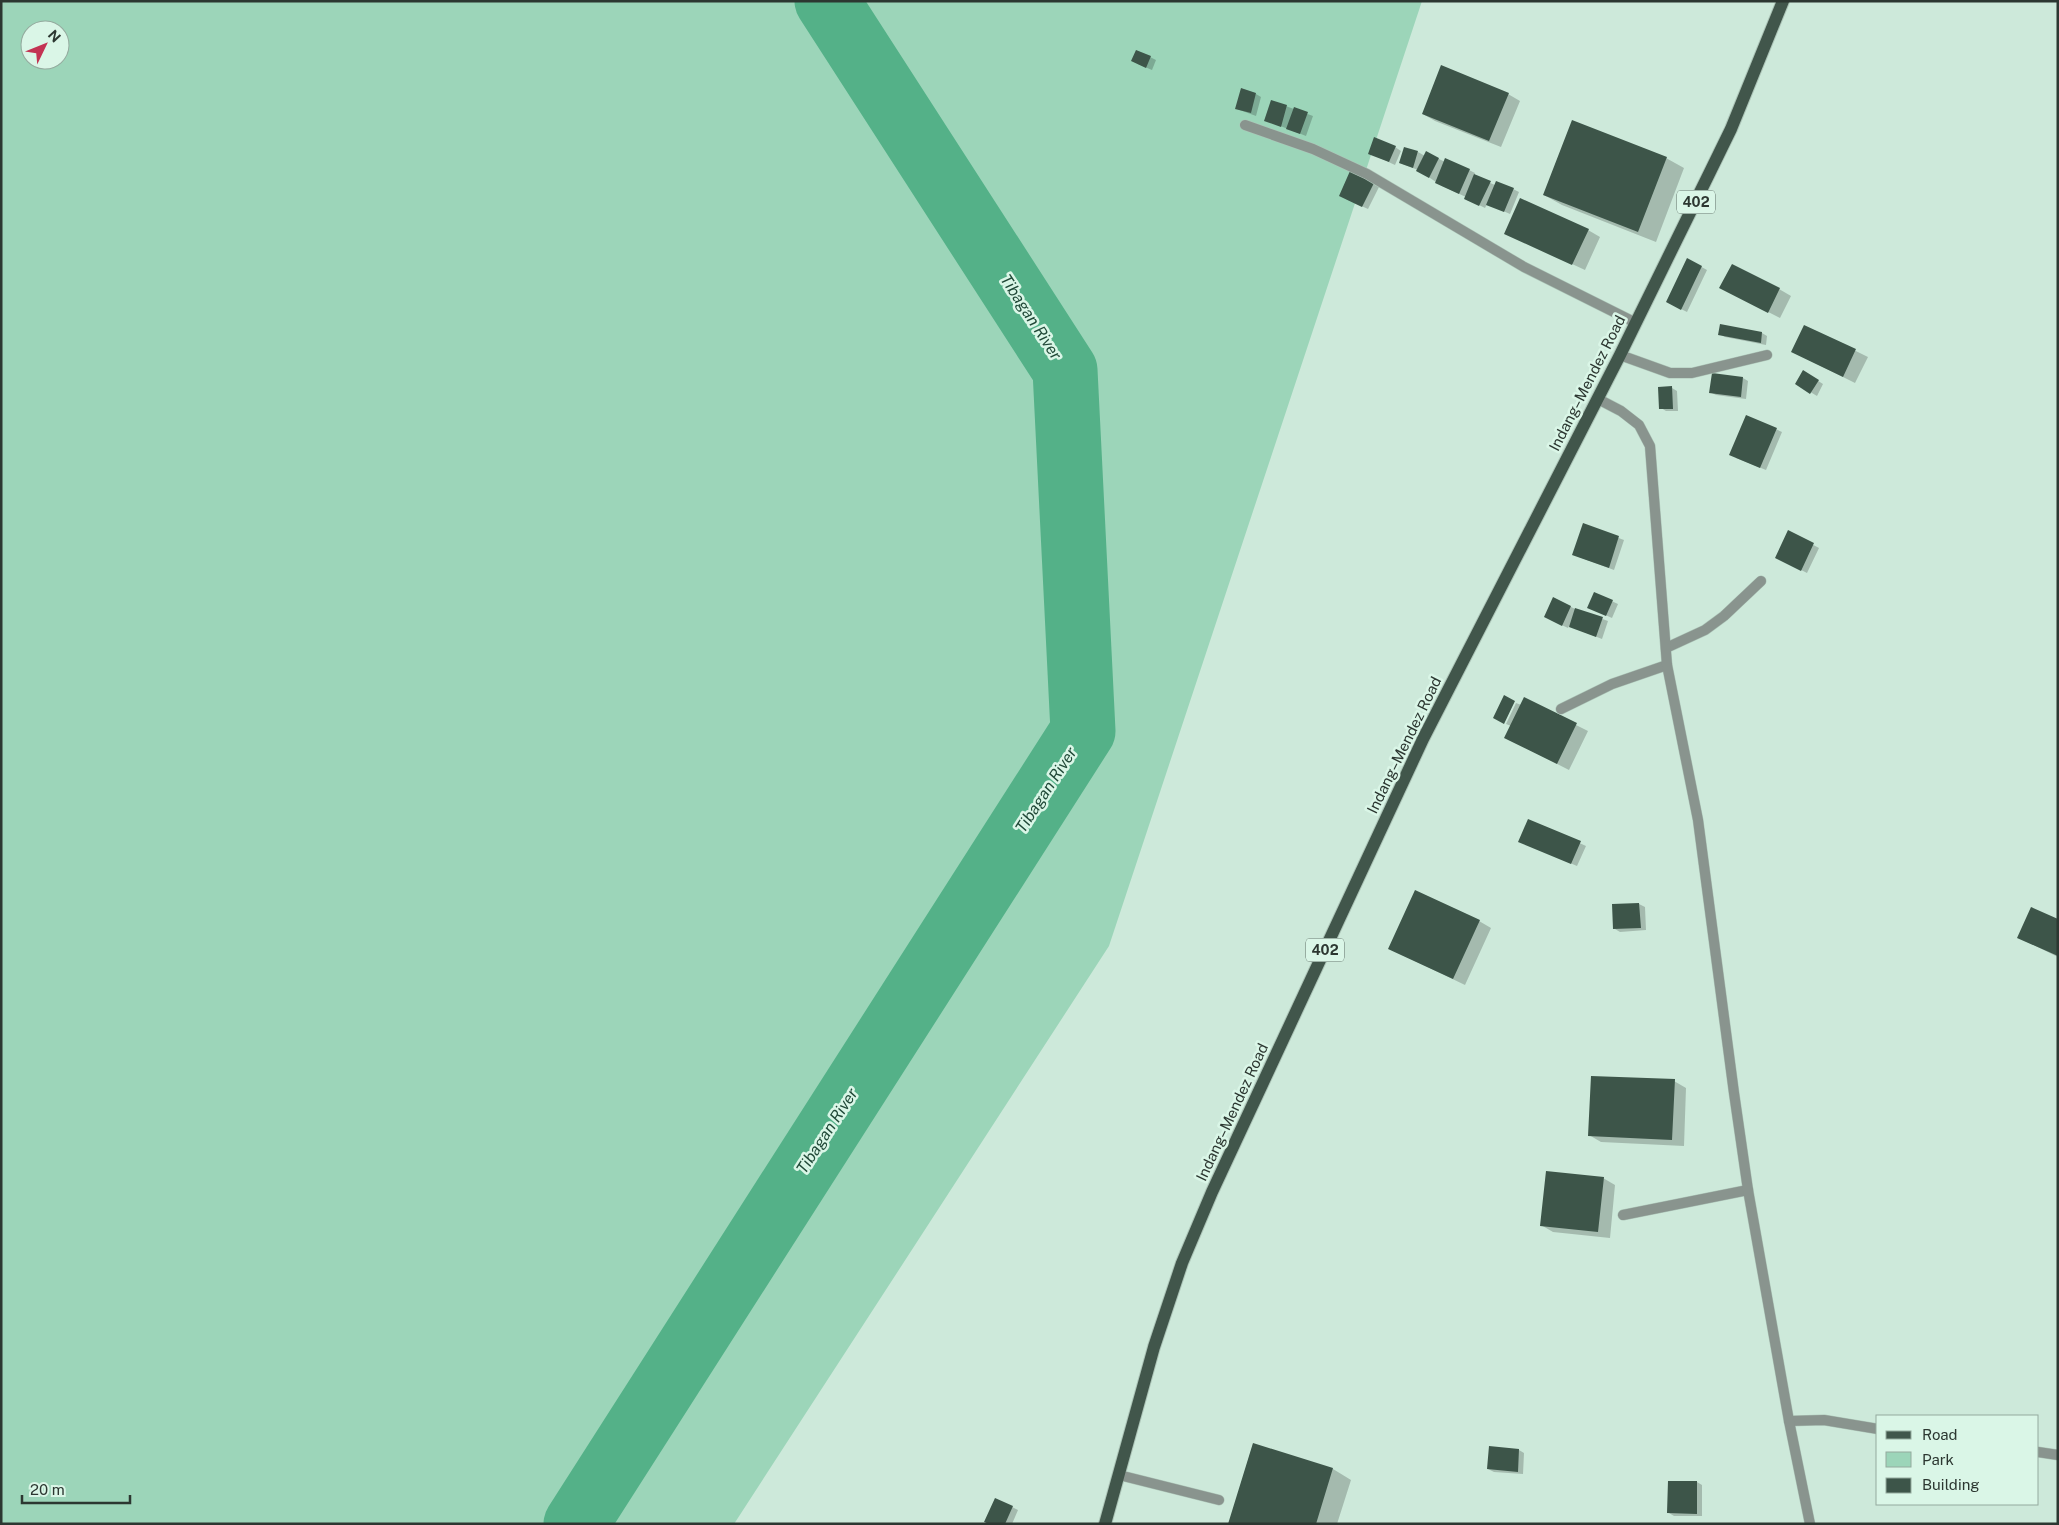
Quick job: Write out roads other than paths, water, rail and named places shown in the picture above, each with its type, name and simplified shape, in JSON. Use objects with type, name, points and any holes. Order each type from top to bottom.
[{"type":"main road","name":"Indang–Mendez Road","points":[[1105,1524],[1154,1348],[1178,1273],[1212,1192],[1423,739],[1598,399],[1731,129],[1783,1]]},
{"type":"street","points":[[1245,125],[1313,149],[1367,174],[1524,266],[1636,323]]},
{"type":"street","points":[[1620,355],[1670,373],[1692,373],[1767,355]]},
{"type":"street","points":[[1598,399],[1621,411],[1639,425],[1650,446],[1667,665],[1698,820],[1748,1190],[1789,1421],[1810,1524]]},
{"type":"street","points":[[1666,648],[1705,630],[1724,616],[1761,581]]},
{"type":"street","points":[[1561,709],[1612,684],[1667,665]]},
{"type":"street","points":[[1623,1215],[1748,1190]]},
{"type":"street","points":[[1789,1421],[1824,1420],[1876,1428]]},
{"type":"street","points":[[2039,1452],[2058,1455]]},
{"type":"street","points":[[1119,1474],[1219,1500]]},
{"type":"waterway","name":"Tibagan River","points":[[576,1524],[1083,731],[1065,370],[827,1]]}]
